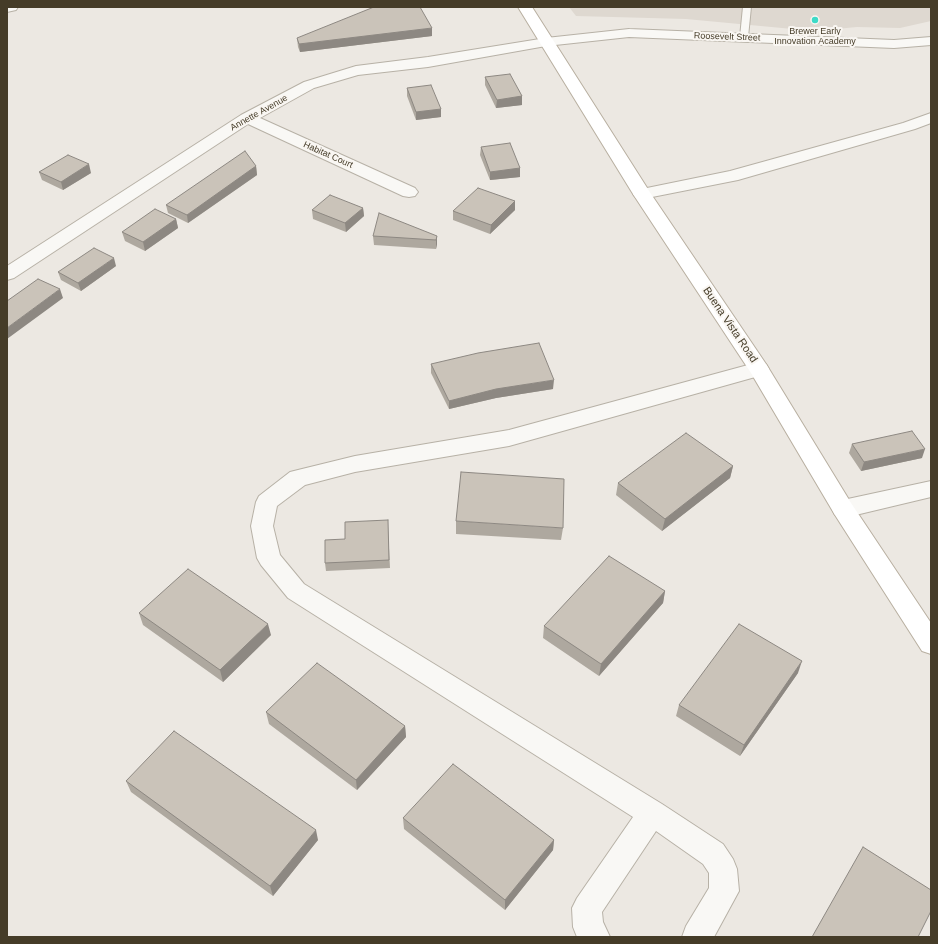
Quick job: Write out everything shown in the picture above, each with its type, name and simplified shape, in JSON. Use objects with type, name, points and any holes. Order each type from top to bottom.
[{"type":"main road","name":"Buena Vista Road","points":[[525,7],[642,194],[759,368],[843,509],[931,644]]},
{"type":"street","points":[[7,8],[11,7]]},
{"type":"street","name":"Roosevelt Street","points":[[546,42],[629,33],[894,44],[931,41]]},
{"type":"street","name":"Annette Avenue","points":[[7,274],[246,118],[309,85],[356,71],[428,62],[546,42]]},
{"type":"street","name":"Habitat Court","points":[[246,118],[409,192]]},
{"type":"street","points":[[642,194],[732,176],[902,128],[931,118]]},
{"type":"street","points":[[698,937],[724,891],[723,869],[713,854],[652,813],[296,591],[269,558],[262,526],[267,502],[298,478],[355,464],[509,438],[759,368]]},
{"type":"street","points":[[843,509],[931,489]]},
{"type":"street","points":[[595,937],[588,926],[587,908],[652,813]]},
{"type":"lane","points":[[744,37],[747,7]]},
{"type":"shaded area","name":"Brewer Early Innovation Academy","points":[[569,7],[931,7],[931,21],[900,28],[857,27],[814,31],[686,19],[576,16]]},
{"type":"building","points":[[374,7],[420,7],[432,28],[299,44],[297,38]]},
{"type":"building","points":[[510,74],[522,96],[497,100],[485,77]]},
{"type":"building","points":[[431,85],[441,109],[416,112],[407,88]]},
{"type":"building","points":[[510,143],[520,168],[490,172],[481,147]]},
{"type":"building","points":[[245,151],[256,166],[187,215],[166,205]]},
{"type":"building","points":[[68,155],[89,164],[61,182],[39,172]]},
{"type":"building","points":[[478,188],[515,201],[491,225],[453,211]]},
{"type":"building","points":[[330,195],[363,208],[345,223],[312,210]]},
{"type":"building","points":[[155,209],[176,219],[143,242],[122,232]]},
{"type":"building","points":[[379,213],[437,236],[436,240],[373,236]]},
{"type":"building","points":[[94,248],[114,258],[78,283],[58,272]]},
{"type":"building","points":[[38,279],[60,289],[7,328],[7,301]]},
{"type":"building","points":[[539,343],[554,380],[496,389],[449,401],[431,364],[478,353]]},
{"type":"building","points":[[912,431],[925,449],[864,462],[852,444]]},
{"type":"building","points":[[686,433],[733,466],[665,519],[618,483]]},
{"type":"building","points":[[461,472],[564,479],[563,528],[456,521]]},
{"type":"building","points":[[388,520],[389,560],[325,563],[325,540],[345,539],[345,522]]},
{"type":"building","points":[[609,556],[665,591],[601,664],[544,626]]},
{"type":"building","points":[[188,569],[268,624],[220,670],[139,613]]},
{"type":"building","points":[[739,624],[802,661],[744,745],[679,705]]},
{"type":"building","points":[[317,663],[405,726],[356,780],[266,712]]},
{"type":"building","points":[[174,731],[316,830],[270,886],[126,781]]},
{"type":"building","points":[[453,764],[554,840],[505,900],[403,818]]},
{"type":"building","points":[[863,847],[931,890],[931,911],[918,937],[812,937]]},
{"type":"place","name":"Brewer Early Innovation Academy","points":[[815,20]]}]
